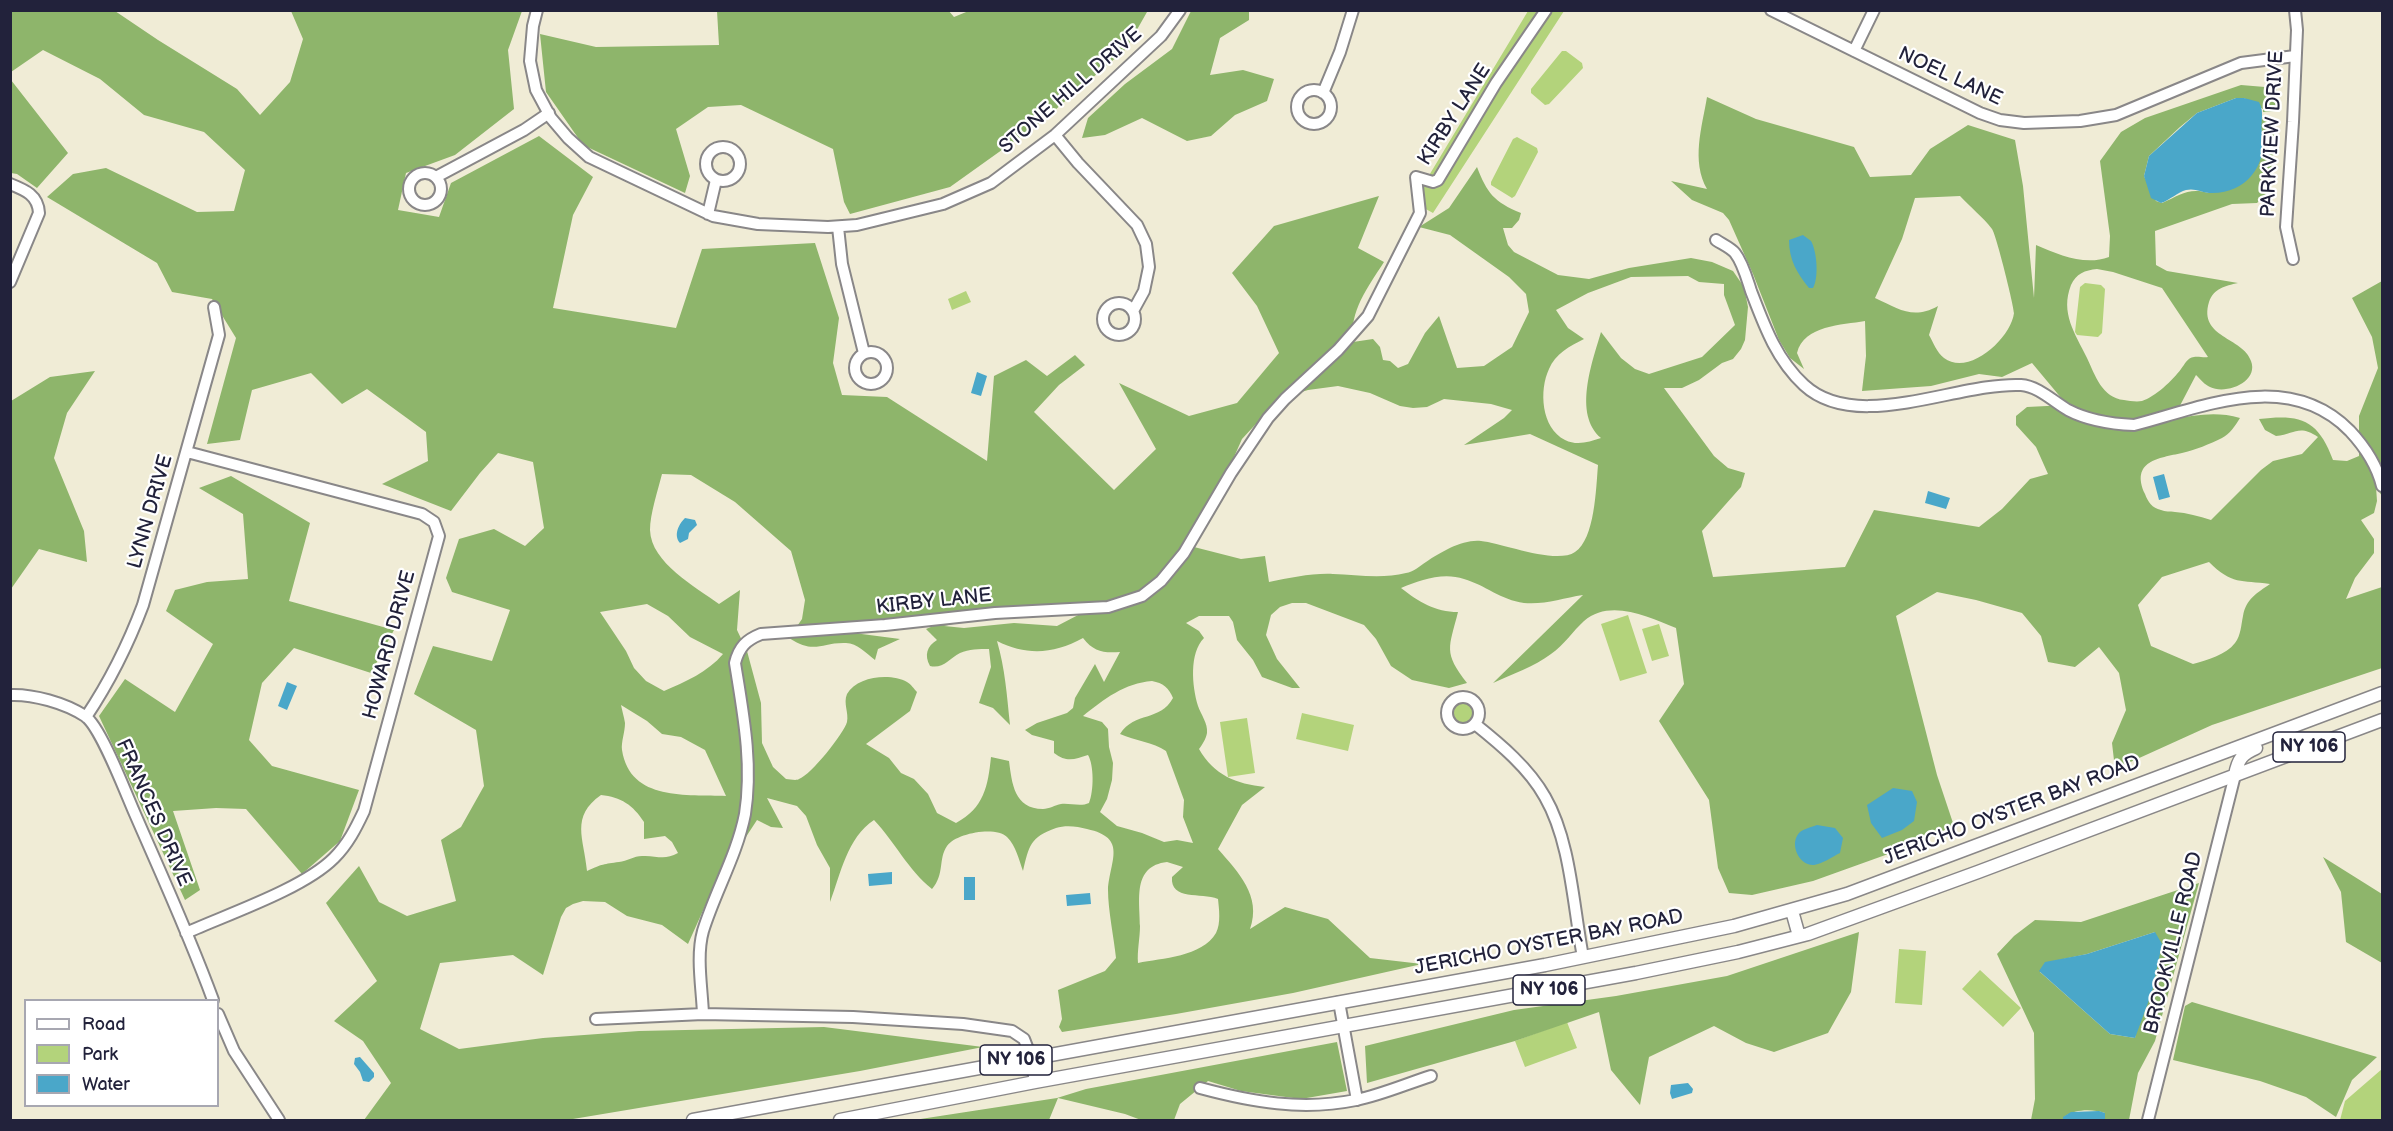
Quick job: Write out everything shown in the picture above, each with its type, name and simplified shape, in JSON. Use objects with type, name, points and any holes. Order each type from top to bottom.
[{"type":"main road","name":"JERICHO OYSTER BAY ROAD","points":[[693,1120],[721,1118],[1031,1057],[1583,957],[1734,926],[1847,894],[2382,693]]},
{"type":"main road","points":[[2235,775],[2237,764],[2245,752],[2308,728],[2321,717]]},
{"type":"main road","name":"NY 106","points":[[840,1120],[1035,1082],[1636,974],[1738,952],[1799,936],[1990,868],[2382,720]]},
{"type":"main road","points":[[1792,911],[1799,936]]},
{"type":"street","name":"STONE HILL DRIVE","points":[[537,10],[532,26],[530,62],[536,90],[549,113],[568,138],[589,157],[708,214],[758,224],[838,227],[857,225],[943,204],[991,183],[1055,135],[1161,36],[1175,13]]},
{"type":"street","points":[[1323,93],[1340,52],[1353,10]]},
{"type":"street","name":"KIRBY LANE","points":[[703,1014],[701,953],[703,933],[739,835],[748,785],[748,760],[735,663],[739,650],[749,639],[761,634],[1108,607],[1142,596],[1155,586],[1184,553],[1231,473],[1268,418],[1338,350],[1368,316],[1420,213],[1416,177],[1433,182],[1438,180],[1496,83],[1546,10]]},
{"type":"street","name":"NOEL LANE","points":[[1771,10],[1980,113],[2000,120],[2024,123],[2080,121],[2116,115],[2241,63],[2295,56]]},
{"type":"street","points":[[1854,51],[1874,10]]},
{"type":"street","name":"PARKVIEW DRIVE","points":[[2293,259],[2286,227],[2297,30],[2295,10]]},
{"type":"street","points":[[436,177],[524,130],[549,113]]},
{"type":"street","points":[[1055,135],[1078,163],[1137,225],[1146,244],[1149,267],[1144,291],[1133,311]]},
{"type":"street","points":[[708,214],[716,180]]},
{"type":"street","points":[[10,184],[32,195],[38,204],[39,213],[10,282]]},
{"type":"street","points":[[838,227],[842,264],[864,353]]},
{"type":"street","points":[[1716,240],[1735,252],[1770,340],[1787,365],[1805,386],[1825,399],[1847,405],[1883,406],[1982,386],[2023,385],[2043,393],[2068,410],[2091,420],[2118,425],[2134,425],[2244,397],[2268,395],[2291,398],[2315,406],[2338,419],[2358,440],[2373,463],[2382,486]]},
{"type":"street","name":"LYNN DRIVE","points":[[86,717],[110,680],[132,634],[188,452],[219,335],[214,307]]},
{"type":"street","name":"HOWARD DRIVE","points":[[186,933],[312,876],[336,856],[353,834],[363,811],[439,536],[434,522],[422,514],[188,452]]},
{"type":"street","points":[[10,695],[46,699],[86,717]]},
{"type":"street","name":"FRANCES DRIVE","points":[[86,717],[113,762],[213,999]]},
{"type":"street","points":[[1475,724],[1491,736],[1535,782],[1552,812],[1566,861],[1583,957]]},
{"type":"street","name":"BROOKVILLE ROAD","points":[[2148,1120],[2235,775]]},
{"type":"street","points":[[1339,1002],[1357,1100]]},
{"type":"street","points":[[596,1019],[703,1014],[853,1017],[963,1024],[1012,1031],[1024,1039],[1031,1057],[1035,1082]]},
{"type":"street","points":[[219,1017],[223,1030],[245,1070],[279,1120]]},
{"type":"street","points":[[1200,1088],[1267,1104],[1325,1105],[1357,1100],[1431,1076]]},
{"type":"green space","points":[[948,10],[954,17],[971,10],[1147,12],[1126,49],[1041,122],[950,187],[850,214],[844,202],[833,149],[741,105],[708,107],[676,129],[690,176],[685,193],[583,145],[546,92],[540,34],[596,47],[719,45],[717,11]]},
{"type":"green space","points":[[11,11],[115,11],[237,89],[260,115],[290,82],[303,39],[291,11],[522,11],[508,50],[514,109],[455,155],[406,173],[398,210],[439,217],[451,183],[539,136],[593,177],[573,215],[553,308],[676,328],[702,249],[815,243],[839,318],[833,363],[842,395],[887,397],[987,461],[994,376],[1026,360],[1047,376],[1075,355],[1085,365],[1059,385],[1034,412],[1114,490],[1156,449],[1119,383],[1189,416],[1237,403],[1279,353],[1257,306],[1232,273],[1274,226],[1379,196],[1358,248],[1384,262],[1366,290],[1357,310],[1353,342],[1373,339],[1380,347],[1383,360],[1390,361],[1398,368],[1408,364],[1425,333],[1439,316],[1457,368],[1484,366],[1512,347],[1529,312],[1526,294],[1509,277],[1450,235],[1419,227],[1449,208],[1477,167],[1484,184],[1493,196],[1504,205],[1521,213],[1519,220],[1512,228],[1503,228],[1508,245],[1514,252],[1558,275],[1589,279],[1629,268],[1691,258],[1712,262],[1733,271],[1744,287],[1748,307],[1745,340],[1741,349],[1733,359],[1722,363],[1699,380],[1682,388],[1664,388],[1714,456],[1728,468],[1745,473],[1741,487],[1702,531],[1713,577],[1845,567],[1874,510],[1979,527],[2002,509],[2030,479],[2048,474],[2036,447],[2016,425],[2016,416],[2027,407],[2067,405],[2032,363],[2002,377],[1979,374],[1931,386],[1862,391],[1866,356],[1865,321],[1825,328],[1807,337],[1797,353],[1804,369],[1790,358],[1779,340],[1729,220],[1723,213],[1692,200],[1671,181],[1707,189],[1700,167],[1699,144],[1707,97],[1756,119],[1854,147],[1870,177],[1911,175],[1930,149],[1968,125],[2015,140],[2023,186],[2034,298],[2036,245],[2063,256],[2081,260],[2109,257],[2110,236],[2100,161],[2121,132],[2145,118],[2241,85],[2277,88],[2276,111],[2263,112],[2263,109],[2244,98],[2236,98],[2197,113],[2149,156],[2144,176],[2156,201],[2162,203],[2190,191],[2209,193],[2264,141],[2260,124],[2262,117],[2275,120],[2270,190],[2257,203],[2232,204],[2155,231],[2156,265],[2167,271],[2238,283],[2224,287],[2211,297],[2207,314],[2215,330],[2246,353],[2252,368],[2246,381],[2224,389],[2208,386],[2196,375],[2173,419],[2215,414],[2240,418],[2230,432],[2222,438],[2197,449],[2156,459],[2149,463],[2141,474],[2141,483],[2148,500],[2155,508],[2211,520],[2261,470],[2273,461],[2302,454],[2318,437],[2301,430],[2276,436],[2265,430],[2259,419],[2286,418],[2306,422],[2321,436],[2333,460],[2347,461],[2359,456],[2359,416],[2378,368],[2372,337],[2352,298],[2382,281],[2382,496],[2376,487],[2377,501],[2374,513],[2361,520],[2374,539],[2374,553],[2355,578],[2346,599],[2382,587],[2382,668],[2212,725],[2115,769],[2112,743],[2126,710],[2119,673],[2099,647],[2075,667],[2048,662],[2041,636],[2022,613],[1937,592],[1896,616],[1937,775],[1954,826],[1891,853],[1813,881],[1752,895],[1729,893],[1718,868],[1709,800],[1659,721],[1684,684],[1676,628],[1630,612],[1617,610],[1594,614],[1544,659],[1493,683],[1583,595],[1546,602],[1524,603],[1508,599],[1464,579],[1448,576],[1432,578],[1401,588],[1428,605],[1450,612],[1458,612],[1450,649],[1454,664],[1467,683],[1449,688],[1412,680],[1391,666],[1376,639],[1364,625],[1306,603],[1292,603],[1280,607],[1271,615],[1266,635],[1277,659],[1300,688],[1292,688],[1262,677],[1253,660],[1237,640],[1233,622],[1229,616],[1199,616],[1186,623],[1199,631],[1204,638],[1196,652],[1193,670],[1196,698],[1207,729],[1206,737],[1199,749],[1219,772],[1227,777],[1235,781],[1265,787],[1242,805],[1218,849],[1240,876],[1250,895],[1253,917],[1250,929],[1285,907],[1328,919],[1370,958],[1422,964],[1293,993],[1062,1032],[1059,1027],[1062,1019],[1058,990],[1105,971],[1116,958],[1108,890],[1114,852],[1108,838],[1100,833],[1079,827],[1067,826],[1047,831],[1036,839],[1029,849],[1023,871],[1015,849],[1007,837],[994,832],[976,832],[952,841],[947,846],[939,878],[932,889],[916,873],[874,820],[857,836],[851,846],[830,902],[830,868],[817,845],[806,816],[797,806],[767,798],[783,828],[771,827],[757,820],[714,886],[688,944],[662,925],[627,916],[605,902],[583,901],[573,904],[566,908],[561,917],[543,975],[513,955],[440,963],[420,1029],[459,1049],[543,1038],[639,1031],[824,1027],[983,1047],[860,1071],[567,1120],[364,1120],[391,1083],[363,1041],[334,1021],[377,981],[326,903],[359,866],[379,902],[407,916],[456,901],[441,840],[461,827],[484,786],[476,730],[414,694],[433,646],[492,661],[510,610],[452,592],[446,578],[459,539],[494,529],[525,546],[544,528],[533,462],[498,453],[451,511],[382,484],[428,461],[426,432],[367,389],[342,404],[311,373],[252,390],[240,440],[207,444],[236,338],[212,299],[172,292],[157,263],[47,197],[73,174],[106,168],[197,212],[234,211],[245,170],[204,132],[144,115],[100,79],[43,50],[11,72]],"holes":[[[1960,196],[1992,229],[2014,313],[2005,333],[1987,352],[1976,359],[1954,363],[1944,358],[1929,335],[1938,306],[1913,313],[1875,298],[1902,239],[1915,198]],[[2097,269],[2113,272],[2162,288],[2208,357],[2190,359],[2163,388],[2142,401],[2124,400],[2110,395],[2096,378],[2068,314],[2068,295],[2071,285],[2078,275]],[[1688,276],[1699,282],[1724,284],[1724,295],[1735,325],[1702,357],[1649,374],[1635,369],[1621,358],[1601,332],[1590,373],[1586,402],[1588,416],[1593,428],[1601,438],[1574,443],[1557,434],[1551,427],[1544,408],[1544,387],[1552,364],[1564,351],[1584,339],[1568,328],[1556,310],[1588,293],[1631,277]],[[1338,386],[1370,393],[1400,406],[1413,408],[1427,407],[1444,399],[1491,404],[1512,410],[1464,445],[1530,434],[1598,465],[1591,525],[1587,536],[1575,552],[1566,555],[1542,555],[1474,541],[1452,547],[1414,570],[1397,575],[1317,574],[1269,582],[1265,556],[1241,559],[1194,547],[1242,439],[1279,399],[1308,390]],[[662,474],[691,475],[735,502],[791,551],[805,600],[802,619],[789,638],[812,647],[850,643],[875,660],[878,649],[900,639],[854,633],[829,634],[938,624],[926,629],[937,640],[927,651],[930,666],[942,665],[963,652],[989,649],[991,667],[979,703],[993,708],[1010,725],[1004,672],[997,641],[1019,649],[1040,651],[1062,647],[1083,638],[1099,651],[1120,652],[1104,682],[1095,664],[1075,698],[1073,708],[1067,713],[1037,723],[1025,730],[1032,735],[1054,741],[1054,753],[1063,758],[1075,759],[1088,755],[1093,778],[1089,803],[1061,804],[1043,809],[1026,805],[1020,800],[1013,786],[1009,761],[991,757],[986,787],[973,810],[956,823],[937,813],[928,794],[914,779],[901,773],[889,758],[866,744],[910,711],[917,692],[907,682],[884,677],[866,680],[852,688],[846,697],[847,722],[834,744],[804,776],[796,780],[786,779],[773,767],[762,743],[761,703],[747,651],[737,630],[740,590],[719,604],[676,573],[658,553],[652,542],[651,517]],[[2209,562],[2231,578],[2270,584],[2249,601],[2244,610],[2237,640],[2221,654],[2193,664],[2151,646],[2138,605],[2162,577]],[[647,604],[668,616],[690,637],[723,654],[703,671],[664,691],[646,681],[634,668],[626,651],[600,612]],[[1082,613],[1057,626],[1014,623],[964,628],[944,626],[988,616]],[[1152,681],[1165,686],[1170,691],[1173,698],[1168,705],[1161,711],[1133,722],[1120,734],[1166,751],[1184,800],[1183,817],[1193,843],[1177,840],[1164,842],[1117,826],[1100,812],[1107,799],[1112,780],[1113,763],[1108,729],[1102,722],[1083,716],[1124,688]],[[621,705],[647,721],[662,734],[681,737],[705,750],[726,796],[663,792],[648,787],[636,779],[627,767],[622,750],[625,723]],[[601,795],[615,798],[626,803],[640,816],[644,822],[644,839],[665,836],[672,842],[678,853],[664,857],[639,856],[587,871],[581,829],[582,820],[591,803]],[[1167,862],[1183,867],[1172,877],[1176,890],[1181,893],[1218,899],[1219,925],[1210,941],[1191,952],[1138,963],[1139,895],[1143,877],[1148,870]]]},
{"type":"green space","points":[[1191,11],[1249,11],[1249,20],[1220,38],[1210,75],[1243,70],[1274,79],[1267,101],[1235,115],[1211,136],[1187,141],[1142,118],[1105,135],[1082,138],[1088,118],[1125,84],[1172,49]]},
{"type":"green space","points":[[1528,11],[1564,11],[1433,213],[1413,202]]},
{"type":"green space","points":[[1562,51],[1566,51],[1582,63],[1583,68],[1549,104],[1545,105],[1531,93],[1531,89]]},
{"type":"green space","points":[[11,80],[68,153],[37,188],[17,174],[11,173]]},
{"type":"green space","points":[[1517,137],[1537,148],[1538,152],[1512,198],[1491,185],[1491,182],[1513,139]]},
{"type":"green space","points":[[2085,283],[2101,285],[2105,289],[2102,333],[2098,337],[2077,335],[2075,332],[2080,287]]},
{"type":"green space","points":[[966,291],[971,302],[952,310],[948,299]]},
{"type":"green space","points":[[95,371],[67,413],[54,458],[84,531],[87,562],[39,549],[11,589],[11,401],[50,377]]},
{"type":"green space","points":[[231,476],[310,523],[289,601],[394,630],[371,673],[294,648],[262,683],[249,740],[272,766],[359,790],[340,841],[302,874],[246,809],[216,808],[173,811],[200,890],[185,900],[99,716],[125,679],[175,712],[213,644],[166,611],[175,590],[207,582],[248,579],[243,514],[199,488]]},
{"type":"green space","points":[[1628,615],[1647,673],[1620,681],[1601,624]]},
{"type":"green space","points":[[1659,624],[1669,656],[1652,661],[1642,629]]},
{"type":"green space","points":[[1463,701],[1471,705],[1475,713],[1471,721],[1463,725],[1455,721],[1451,713],[1455,705]]},
{"type":"green space","points":[[1302,713],[1354,725],[1348,751],[1296,739]]},
{"type":"green space","points":[[1247,718],[1255,773],[1228,777],[1220,722]]},
{"type":"green space","points":[[2323,857],[2382,894],[2382,963],[2346,942],[2341,892]]},
{"type":"green space","points":[[2199,883],[2155,1041],[2138,1073],[2129,1120],[2105,1120],[2105,1113],[2089,1110],[2073,1112],[2063,1120],[2031,1120],[2035,1099],[2034,1033],[1997,954],[2014,936],[2035,920],[2081,922]],"holes":[[[2155,932],[2135,1038],[2110,1034],[2040,972],[2045,963],[2087,954]]]},
{"type":"green space","points":[[1859,932],[1851,992],[1828,1033],[1774,1052],[1746,1043],[1714,1026],[1649,1057],[1640,1105],[1611,1070],[1599,1012],[1515,1041],[1367,1083],[1365,1046],[1514,1010],[1616,996],[1727,976]]},
{"type":"green space","points":[[1899,949],[1926,951],[1922,1005],[1895,1003]]},
{"type":"green space","points":[[1980,970],[2021,1008],[2003,1027],[1962,989]]},
{"type":"green space","points":[[2192,1002],[2377,1057],[2352,1080],[2336,1117],[2306,1097],[2260,1081],[2173,1060],[2185,1006]]},
{"type":"green space","points":[[1567,1022],[1577,1048],[1525,1067],[1515,1041]]},
{"type":"green space","points":[[1337,1042],[1347,1091],[1301,1099],[1241,1091],[1208,1081],[1180,1104],[1174,1120],[1141,1120],[1058,1098],[1049,1120],[914,1120],[1057,1098],[1086,1089]]},
{"type":"green space","points":[[2382,1069],[2382,1120],[2340,1120],[2345,1101]]},
{"type":"water","points":[[2236,98],[2259,102],[2262,110],[2261,157],[2251,176],[2243,184],[2222,192],[2186,190],[2161,203],[2151,198],[2144,176],[2149,156],[2197,113]]},
{"type":"water","points":[[1803,235],[1811,241],[1815,251],[1817,271],[1813,288],[1809,288],[1801,277],[1790,254],[1789,240]]},
{"type":"water","points":[[977,372],[987,376],[981,396],[971,393]]},
{"type":"water","points":[[2164,474],[2170,497],[2159,500],[2153,477]]},
{"type":"water","points":[[1928,491],[1950,498],[1946,509],[1925,503]]},
{"type":"water","points":[[685,518],[695,520],[697,525],[689,533],[688,539],[680,543],[677,533]]},
{"type":"water","points":[[287,682],[297,686],[287,710],[278,706]]},
{"type":"water","points":[[1893,788],[1912,791],[1917,802],[1914,821],[1902,830],[1882,838],[1871,823],[1867,805]]},
{"type":"water","points":[[1817,825],[1835,828],[1843,838],[1840,853],[1814,865],[1800,858],[1795,843],[1799,833]]},
{"type":"water","points":[[892,872],[892,884],[869,886],[868,874]]},
{"type":"water","points":[[964,877],[975,877],[975,900],[964,900]]},
{"type":"water","points":[[1090,893],[1091,904],[1067,906],[1066,895]]},
{"type":"water","points":[[2155,932],[2162,944],[2152,992],[2135,1038],[2110,1034],[2039,971],[2045,962],[2087,954]]},
{"type":"water","points":[[360,1057],[374,1073],[374,1077],[369,1082],[363,1081],[354,1064],[355,1058]]},
{"type":"water","points":[[1688,1083],[1693,1089],[1692,1093],[1672,1099],[1671,1085]]},
{"type":"water","points":[[2099,1111],[2105,1113],[2105,1120],[2063,1120],[2063,1117],[2071,1112]]}]
